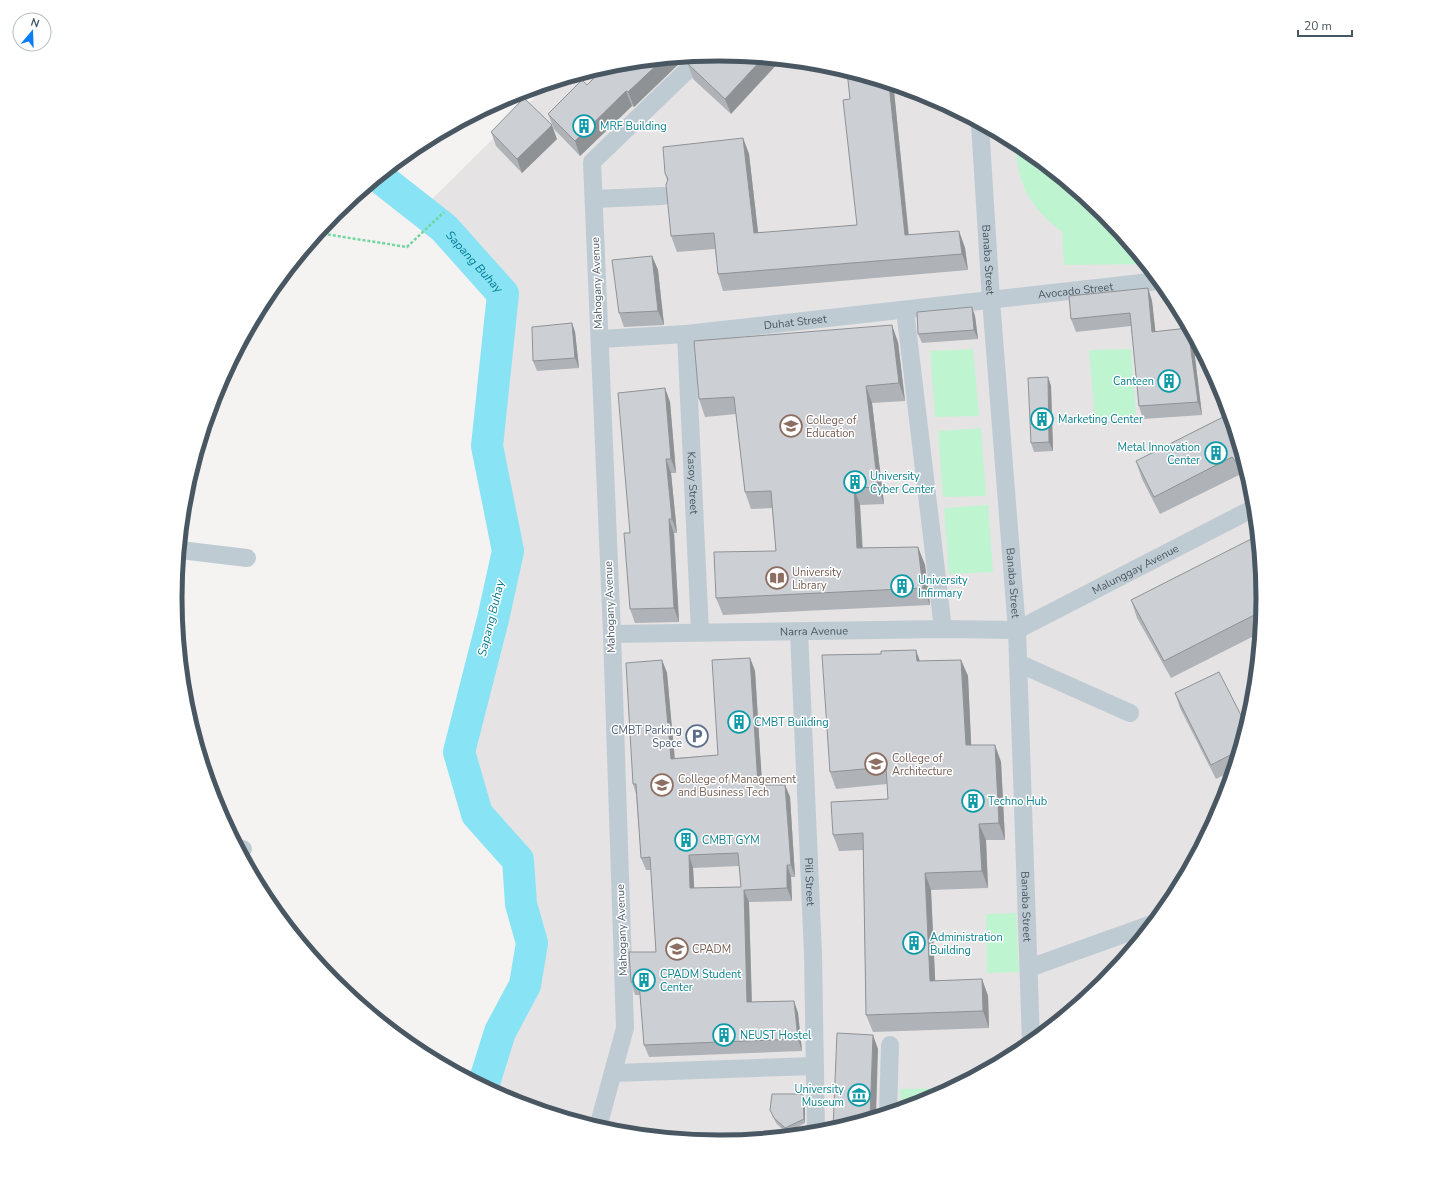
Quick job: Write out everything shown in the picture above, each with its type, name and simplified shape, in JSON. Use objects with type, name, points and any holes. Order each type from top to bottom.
[{"type":"lane","name":"Mahogany Avenue","points":[[600,1122],[625,1028],[612,634],[592,162],[648,106],[696,62]]},
{"type":"lane","name":"Banaba Street","points":[[980,129],[991,300],[1017,630],[1031,1035]]},
{"type":"lane","points":[[594,199],[663,196]]},
{"type":"lane","name":"Avocado Street","points":[[991,300],[1152,282]]},
{"type":"lane","name":"Duhat Street","points":[[600,339],[686,334],[991,300]]},
{"type":"lane","points":[[905,310],[943,629]]},
{"type":"lane","name":"Kasoy Street","points":[[686,334],[700,632]]},
{"type":"lane","name":"Malunggay Avenue","points":[[1017,630],[1249,511]]},
{"type":"lane","points":[[184,551],[246,558]]},
{"type":"lane","name":"Narra Avenue","points":[[612,634],[943,629],[1017,630]]},
{"type":"lane","name":"Pili Street","points":[[799,632],[813,954],[816,1126]]},
{"type":"lane","points":[[1018,663],[1130,713]]},
{"type":"lane","points":[[1028,968],[1143,927]]},
{"type":"lane","points":[[888,1108],[890,1045]]},
{"type":"lane","points":[[614,1073],[815,1066]]},
{"type":"path","points":[[324,234],[407,247],[444,212]]},
{"type":"shaded area","points":[[684,62],[754,62],[824,71],[858,79],[892,89],[957,116],[988,133],[1017,152],[1046,172],[1073,194],[1099,218],[1145,271],[1184,330],[1201,360],[1228,425],[1238,459],[1246,493],[1255,563],[1255,633],[1251,668],[1246,703],[1228,771],[1201,836],[1184,867],[1145,925],[1123,952],[1099,978],[1046,1024],[987,1063],[957,1080],[892,1107],[824,1125],[754,1134],[684,1134],[614,1125],[546,1107],[484,1081],[500,1032],[525,985],[532,943],[521,904],[518,860],[477,814],[459,752],[493,619],[508,551],[487,446],[503,294],[444,228],[421,210],[541,91],[580,79],[614,71],[649,66]]},
{"type":"green space","points":[[1016,151],[1046,172],[1073,194],[1099,218],[1139,264],[1064,265],[1062,232],[1040,212],[1033,203],[1022,183]]},
{"type":"green space","points":[[973,349],[979,416],[935,417],[930,351]]},
{"type":"green space","points":[[1131,349],[1136,415],[1095,419],[1089,350]]},
{"type":"green space","points":[[981,428],[986,496],[943,497],[938,431]]},
{"type":"green space","points":[[988,505],[993,572],[949,574],[944,508]]},
{"type":"green space","points":[[1016,913],[1019,972],[987,973],[986,914]]},
{"type":"green space","points":[[938,1088],[901,1104],[900,1089]]},
{"type":"building","points":[[719,61],[759,63],[725,99],[688,64],[690,62]]},
{"type":"building","points":[[657,65],[628,92],[626,91],[575,141],[548,114],[582,80],[587,85],[597,75]]},
{"type":"building","points":[[848,77],[889,88],[905,235],[959,231],[962,254],[718,274],[714,233],[671,236],[666,185],[668,179],[665,173],[663,147],[743,138],[754,233],[857,225],[843,100],[850,99]]},
{"type":"building","points":[[524,98],[552,125],[517,159],[491,132]]},
{"type":"building","points":[[652,256],[658,311],[619,313],[612,260]]},
{"type":"building","points":[[1148,288],[1152,332],[1183,329],[1190,340],[1198,402],[1139,406],[1130,313],[1071,319],[1069,296]]},
{"type":"building","points":[[972,307],[974,330],[918,334],[917,312]]},
{"type":"building","points":[[572,323],[575,358],[533,361],[532,327]]},
{"type":"building","points":[[892,325],[899,383],[866,386],[878,487],[854,488],[857,548],[918,547],[923,588],[716,598],[714,552],[776,551],[771,491],[745,492],[734,397],[699,399],[694,341]]},
{"type":"building","name":"Marketing Center","points":[[1048,377],[1049,442],[1031,443],[1028,378]]},
{"type":"building","points":[[665,388],[671,459],[666,459],[672,519],[669,519],[674,608],[630,609],[624,533],[630,533],[618,393]]},
{"type":"building","points":[[1225,416],[1239,462],[1237,463],[1232,457],[1154,497],[1136,461]]},
{"type":"building","points":[[1252,538],[1255,563],[1256,614],[1164,661],[1131,600]]},
{"type":"building","points":[[916,650],[917,661],[961,660],[966,745],[995,745],[999,823],[979,824],[982,871],[925,873],[930,981],[982,979],[983,1011],[866,1015],[863,833],[833,835],[831,802],[888,799],[886,767],[830,772],[822,655],[881,654],[881,651]]},
{"type":"building","points":[[750,658],[758,785],[785,785],[791,865],[787,865],[787,888],[744,890],[747,1002],[794,1001],[798,1039],[644,1045],[639,982],[631,982],[629,952],[656,952],[650,857],[641,858],[636,784],[633,784],[626,663],[662,660],[671,759],[718,755],[712,660]],"holes":[[[738,853],[741,887],[690,888],[689,855]]]},
{"type":"building","points":[[1219,672],[1242,718],[1233,754],[1211,765],[1175,693]]},
{"type":"building","points":[[837,1033],[873,1035],[870,1113],[833,1123]]},
{"type":"building","points":[[772,1094],[803,1094],[804,1119],[785,1128],[774,1118],[770,1110]]},
{"type":"waterway","name":"Sapang Buhay","points":[[382,180],[444,228],[503,294],[487,446],[508,551],[493,619],[459,752],[477,814],[518,860],[521,904],[532,943],[525,985],[500,1032],[484,1081]]},
{"type":"place","name":"MRF Building","points":[[584,126]]},
{"type":"place","name":"Canteen","points":[[1169,381]]},
{"type":"place","name":"Marketing Center","points":[[1042,419]]},
{"type":"place","name":"College of Education","points":[[791,426]]},
{"type":"place","name":"Metal Innovation Center","points":[[1216,453]]},
{"type":"place","name":"University Cyber Center","points":[[855,482]]},
{"type":"place","name":"University Library","points":[[777,578]]},
{"type":"place","name":"University Infirmary","points":[[902,586]]},
{"type":"place","name":"CMBT Building","points":[[739,722]]},
{"type":"place","name":"CMBT Parking Space","points":[[697,736]]},
{"type":"place","name":"College of Architecture","points":[[876,764]]},
{"type":"place","name":"College of Management and Business Tech","points":[[662,785]]},
{"type":"place","name":"Techno Hub","points":[[973,801]]},
{"type":"place","name":"CMBT GYM","points":[[686,840]]},
{"type":"place","name":"Administration Building","points":[[914,943]]},
{"type":"place","name":"CPADM","points":[[677,949]]},
{"type":"place","name":"CPADM Student Center","points":[[644,980]]},
{"type":"place","name":"NEUST Hostel","points":[[724,1035]]},
{"type":"place","name":"University Museum","points":[[859,1095]]}]
